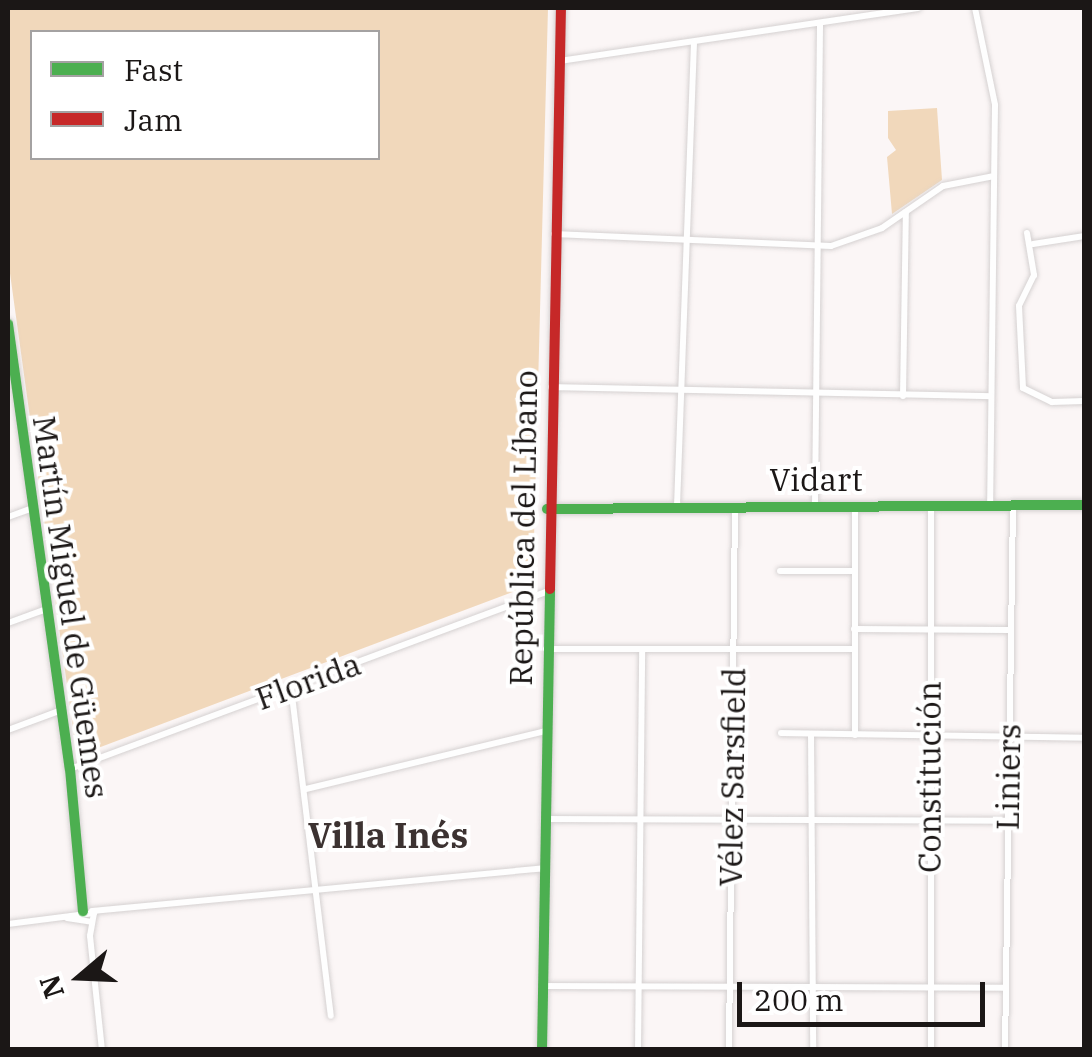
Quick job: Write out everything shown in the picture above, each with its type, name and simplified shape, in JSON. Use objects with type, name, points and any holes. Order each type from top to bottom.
[{"type":"street","name":"República del Líbano","points":[[542,1050],[547,508],[561,8]]},
{"type":"street","points":[[560,60],[918,8]]},
{"type":"street","points":[[975,8],[993,86],[990,503]]},
{"type":"street","points":[[815,504],[820,24]]},
{"type":"street","points":[[678,506],[694,42]]},
{"type":"street","points":[[554,234],[818,246],[862,238],[943,186],[994,176]]},
{"type":"street","points":[[903,396],[906,210]]},
{"type":"street","points":[[1028,233],[1033,244],[1034,276],[1019,306],[1024,388],[1052,402],[1084,401]]},
{"type":"street","points":[[1033,244],[1084,236]]},
{"type":"street","name":"Martín Miguel de Güemes","points":[[8,324],[13,415],[70,770],[102,1050]]},
{"type":"street","points":[[550,387],[680,393],[991,396]]},
{"type":"street","name":"Vidart","points":[[547,508],[990,503],[1084,506]]},
{"type":"street","points":[[855,504],[855,735]]},
{"type":"street","name":"Constitución","points":[[930,1050],[931,504]]},
{"type":"street","name":"Liniers","points":[[1006,1050],[1013,504]]},
{"type":"street","name":"Vélez Sarsfield","points":[[729,1050],[735,505]]},
{"type":"street","points":[[8,517],[30,509]]},
{"type":"street","points":[[780,572],[855,570]]},
{"type":"street","name":"Florida","points":[[70,770],[546,592]]},
{"type":"street","points":[[8,624],[42,610]]},
{"type":"street","points":[[854,629],[1009,630]]},
{"type":"street","points":[[545,649],[855,650]]},
{"type":"street","points":[[638,1050],[642,650]]},
{"type":"street","points":[[292,687],[320,892],[331,1016]]},
{"type":"street","points":[[8,730],[58,711]]},
{"type":"street","points":[[306,789],[544,731]]},
{"type":"street","points":[[781,733],[1084,738]]},
{"type":"street","points":[[811,734],[813,1050]]},
{"type":"street","points":[[544,819],[1007,821]]},
{"type":"street","points":[[8,924],[544,868]]},
{"type":"street","points":[[543,986],[1006,988]]},
{"type":"shaded area","points":[[8,8],[548,8],[533,577],[526,587],[82,754],[76,750],[8,259]]},
{"type":"shaded area","points":[[937,108],[942,180],[892,214],[887,157],[896,150],[888,138],[888,111]]},
{"type":"traffic: fast","points":[[8,324],[70,769],[83,911]]},
{"type":"traffic: fast","points":[[547,509],[1084,505]]},
{"type":"traffic: fast","points":[[542,1050],[550,589]]},
{"type":"traffic: jam","points":[[550,589],[561,8]]},
{"type":"district","name":"Villa Inés","points":[[388,835]]}]
